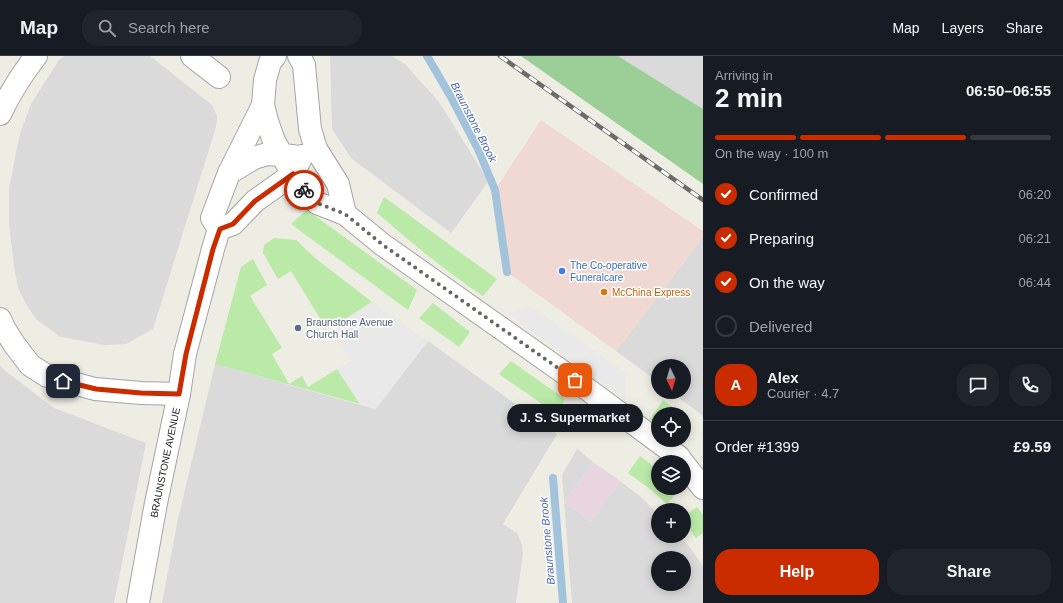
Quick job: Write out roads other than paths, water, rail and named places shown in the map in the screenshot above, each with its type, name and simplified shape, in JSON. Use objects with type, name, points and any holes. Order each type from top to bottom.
[{"type":"street","points":[[0,114],[6,101],[36,56]]},
{"type":"street","points":[[192,56],[219,77]]},
{"type":"street","points":[[275,56],[270,62],[265,80],[263,105],[274,141],[338,184],[345,214]]},
{"type":"street","points":[[263,105],[229,173],[212,218],[220,229],[233,224],[298,158],[310,129],[305,89],[304,65],[300,56]]},
{"type":"street","points":[[229,173],[254,158],[267,154],[298,158]]},
{"type":"street","points":[[298,158],[299,185],[317,203],[345,214],[383,245],[587,389],[675,455]]},
{"type":"street","name":"BRAUNSTONE AVENUE","points":[[138,603],[156,503],[186,354],[213,249],[220,229]]},
{"type":"street","points":[[0,319],[14,344],[30,365],[47,376],[96,389],[141,393],[179,394]]},
{"type":"street","points":[[691,473],[703,488]]},
{"type":"waterway","name":"Braunstone Brook","points":[[427,56],[451,97],[478,149],[495,190],[507,272]]},
{"type":"waterway","name":"Braunstone Brook","points":[[553,478],[563,603]]},
{"type":"railway","points":[[500,56],[703,200]]},
{"type":"place","name":"The Co-operative Funeralcare","points":[[562,271]]},
{"type":"place","name":"McChina Express","points":[[604,292]]},
{"type":"place","name":"Braunstone Avenue Church Hall","points":[[298,328]]},
{"type":"place","name":"J. S. Supermarket","points":[[575,380]]}]
